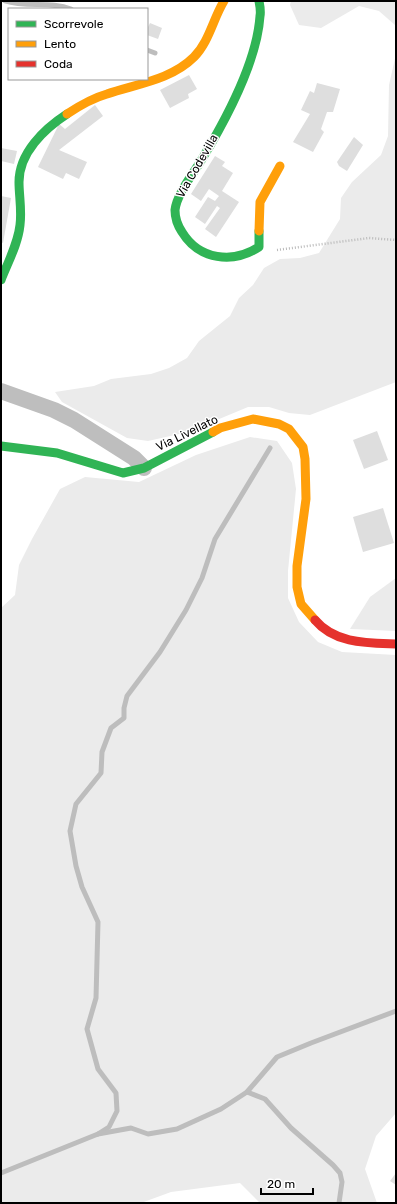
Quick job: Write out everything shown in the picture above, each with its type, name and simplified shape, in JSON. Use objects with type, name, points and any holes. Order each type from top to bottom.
[{"type":"street","points":[[1,280],[20,228],[22,205],[18,173],[25,157],[36,140],[47,128],[60,118],[90,100],[164,76],[184,65],[194,57],[201,47],[211,31],[215,18],[224,1]]},
{"type":"street","name":"Via Codevilla","points":[[259,247],[242,256],[224,258],[214,256],[204,252],[189,241],[182,233],[175,217],[177,201],[211,144],[232,104],[259,28],[260,1]]},
{"type":"street","points":[[259,247],[260,203],[280,166]]},
{"type":"street","points":[[1,391],[54,410],[74,420],[134,458],[144,468]]},
{"type":"street","name":"Via Livellato","points":[[1,446],[17,446],[57,453],[123,473],[133,472],[144,468],[220,428],[253,419],[273,422],[289,429],[303,447],[305,459],[306,499],[297,566],[297,587],[301,604],[319,625],[332,634],[346,639],[366,643],[396,644]]},
{"type":"path","points":[[259,247],[278,250],[369,238],[396,240]]},
{"type":"shaded area","points":[[291,1],[396,1],[396,31],[395,25],[379,11],[359,6],[321,28],[299,25],[290,5]]},
{"type":"shaded area","points":[[396,54],[396,382],[310,415],[289,413],[269,407],[248,407],[188,432],[148,441],[127,438],[62,402],[55,392],[94,386],[111,379],[151,374],[169,368],[187,358],[199,341],[230,316],[239,298],[253,285],[264,268],[280,259],[300,258],[319,253],[340,219],[341,198],[352,182],[381,155],[388,136],[389,85]]},
{"type":"shaded area","points":[[250,437],[277,441],[292,463],[296,489],[288,571],[288,598],[299,622],[318,642],[342,652],[396,655],[396,1113],[376,1136],[365,1169],[377,1203],[260,1203],[240,1183],[171,1192],[141,1203],[1,1203],[1,608],[15,595],[19,565],[60,489],[85,477],[139,482],[196,455]]},
{"type":"shaded area","points":[[396,578],[396,631],[350,629],[370,597]]},
{"type":"building","points":[[150,23],[162,28],[158,39],[148,35],[148,27]]},
{"type":"building","points":[[189,75],[197,89],[188,94],[189,98],[170,108],[160,90]]},
{"type":"building","points":[[317,83],[340,89],[333,112],[327,112],[321,129],[324,132],[313,152],[293,142],[310,114],[301,110],[310,91],[314,93]]},
{"type":"building","points":[[95,105],[103,116],[59,150],[87,162],[79,179],[66,173],[63,179],[38,167],[59,124],[65,129]]},
{"type":"building","points":[[354,137],[363,145],[347,171],[339,166],[337,162]]},
{"type":"building","points":[[1,148],[17,151],[14,164],[1,161]]},
{"type":"building","points":[[215,156],[225,162],[222,166],[233,173],[222,191],[239,202],[216,237],[205,229],[220,208],[217,206],[205,224],[195,217],[208,197],[215,201],[219,196],[209,189],[201,201],[191,194]]},
{"type":"building","points":[[1,196],[11,198],[3,243],[1,242]]},
{"type":"building","points":[[377,431],[388,460],[364,469],[353,440]]},
{"type":"building","points":[[383,508],[394,543],[363,552],[353,517]]},
{"type":"building","points":[[396,1173],[396,1185],[390,1181]]},
{"type":"waterway","points":[[5,1],[21,4],[55,5],[67,8]]},
{"type":"waterway","points":[[148,50],[155,53]]},
{"type":"waterway","points":[[98,1134],[109,1127],[117,1111],[116,1093],[98,1069],[87,1029],[96,998],[98,922],[82,887],[76,866],[70,831],[76,804],[101,773],[102,752],[111,728],[124,718],[124,708],[127,696],[160,652],[186,610],[202,578],[215,539],[270,448]]},
{"type":"waterway","points":[[1,1173],[98,1134],[131,1128],[148,1134],[177,1129],[221,1109],[247,1092],[277,1057],[396,1011]]},
{"type":"waterway","points":[[247,1092],[265,1099],[291,1128],[340,1173],[342,1182],[339,1203]]},
{"type":"traffic: fast","points":[[259,1],[260,12],[258,34],[246,71],[230,109],[202,159],[182,190],[175,210],[178,225],[182,232],[198,249],[207,254],[228,257],[238,256],[249,252],[259,247],[259,231]]},
{"type":"traffic: fast","points":[[1,280],[19,232],[21,214],[19,182],[23,161],[34,143],[42,134],[67,114]]},
{"type":"traffic: fast","points":[[1,446],[57,453],[123,473],[144,468],[213,432]]},
{"type":"traffic: slow","points":[[67,114],[81,105],[97,98],[164,76],[185,65],[199,51],[224,1]]},
{"type":"traffic: slow","points":[[259,231],[260,202],[280,166]]},
{"type":"traffic: slow","points":[[213,432],[220,428],[253,419],[279,424],[289,429],[303,447],[305,459],[306,499],[297,566],[297,587],[301,604],[315,620]]},
{"type":"traffic: jam","points":[[315,620],[332,634],[352,641],[396,644]]}]
